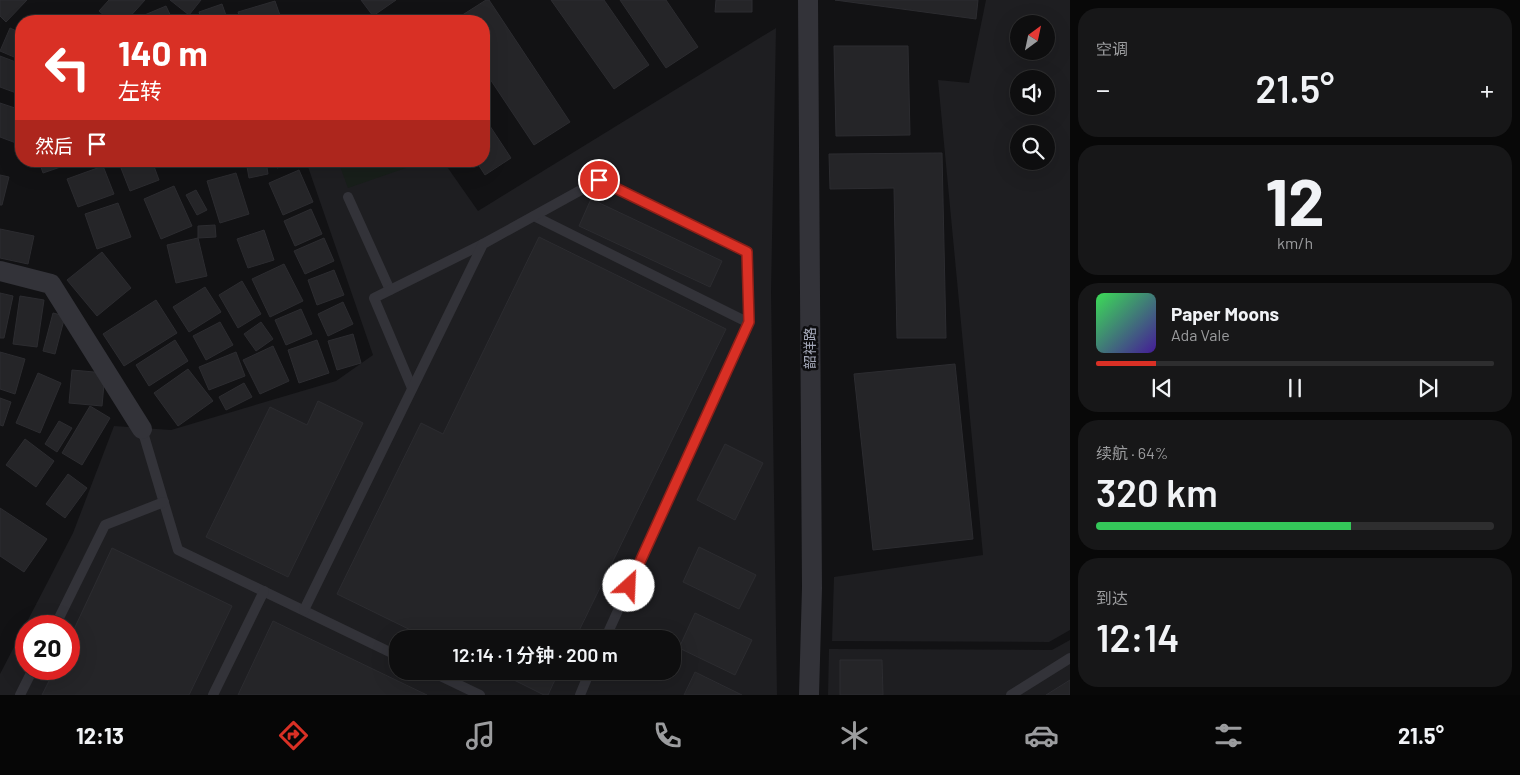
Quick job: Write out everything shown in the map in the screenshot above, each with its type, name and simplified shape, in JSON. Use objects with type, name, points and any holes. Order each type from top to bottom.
[{"type":"street","name":"韶祥路","points":[[808,0],[812,588],[809,695]]},
{"type":"street","points":[[0,272],[52,284],[142,429]]},
{"type":"lane","points":[[412,388],[374,298],[483,244],[599,180],[747,252],[749,322],[609,630]]},
{"type":"lane","points":[[348,197],[390,290]]},
{"type":"lane","points":[[534,216],[749,322]]},
{"type":"lane","points":[[304,610],[483,244]]},
{"type":"lane","points":[[142,429],[178,550],[389,652]]},
{"type":"lane","points":[[60,615],[106,525],[164,502]]},
{"type":"lane","points":[[213,695],[264,592]]},
{"type":"lane","points":[[1011,695],[1070,658]]},
{"type":"lane","points":[[20,695],[28,680]]},
{"type":"lane","points":[[449,680],[480,695]]},
{"type":"lane","points":[[580,695],[586,680]]},
{"type":"shaded area","points":[[986,0],[1070,0],[1070,630],[1049,642],[832,641],[834,577],[983,555],[938,80],[969,83]]},
{"type":"shaded area","points":[[776,28],[771,292],[777,695],[0,695],[0,674],[15,645],[15,680],[80,680],[80,615],[31,615],[73,533],[114,426],[171,430],[336,381],[373,355],[308,167],[447,167],[478,211]]},
{"type":"shaded area","points":[[340,167],[409,167],[348,188]]},
{"type":"shaded area","points":[[1070,640],[1070,695],[828,695],[829,649],[1052,650]]},
{"type":"building","points":[[0,0],[27,0],[6,22],[0,16]]},
{"type":"building","points":[[109,0],[145,0],[131,15],[104,15],[99,11]]},
{"type":"building","points":[[170,0],[201,0],[189,15]]},
{"type":"building","points":[[361,0],[396,0],[374,15],[372,15]]},
{"type":"building","points":[[489,0],[570,122],[534,145],[490,79],[490,15],[462,15]]},
{"type":"building","points":[[551,0],[604,0],[649,65],[614,89]]},
{"type":"building","points":[[620,0],[666,0],[698,47],[666,68]]},
{"type":"building","points":[[716,0],[752,0],[752,12],[715,12]]},
{"type":"building","points":[[835,0],[978,0],[976,19]]},
{"type":"building","points":[[275,1],[280,15],[239,15],[238,12]]},
{"type":"building","points":[[222,4],[226,15],[200,15],[199,12]]},
{"type":"building","points":[[166,6],[170,15],[145,15]]},
{"type":"building","points":[[10,28],[15,30],[15,57],[0,51]]},
{"type":"building","points":[[834,46],[908,46],[910,135],[836,136]]},
{"type":"building","points":[[0,56],[15,62],[15,93],[0,87]]},
{"type":"building","points":[[0,103],[15,108],[15,143],[0,137]]},
{"type":"building","points":[[490,126],[511,158],[485,175],[480,167],[490,167]]},
{"type":"building","points":[[942,153],[946,338],[897,338],[894,188],[830,189],[829,154]]},
{"type":"building","points":[[41,167],[60,167],[43,173]]},
{"type":"building","points":[[103,167],[114,194],[78,207],[67,179]]},
{"type":"building","points":[[121,167],[154,167],[159,180],[130,191]]},
{"type":"building","points":[[247,167],[267,167],[268,174],[249,178]]},
{"type":"building","points":[[299,170],[313,202],[283,215],[269,183]]},
{"type":"building","points":[[236,173],[249,214],[220,223],[207,181]]},
{"type":"building","points":[[0,175],[9,177],[2,205],[0,205]]},
{"type":"building","points":[[174,186],[192,226],[161,239],[144,199]]},
{"type":"building","points":[[196,190],[207,210],[197,215],[186,195]]},
{"type":"building","points":[[591,199],[722,261],[710,287],[579,226]]},
{"type":"building","points":[[118,203],[131,237],[97,249],[85,214]]},
{"type":"building","points":[[311,209],[322,234],[295,246],[284,221]]},
{"type":"building","points":[[215,225],[216,237],[198,238],[198,226]]},
{"type":"building","points":[[0,229],[34,236],[28,264],[0,258]]},
{"type":"building","points":[[264,230],[274,260],[248,268],[237,239]]},
{"type":"building","points":[[539,237],[726,329],[579,630],[411,630],[337,594],[421,423],[443,434]]},
{"type":"building","points":[[198,238],[207,276],[176,283],[167,245]]},
{"type":"building","points":[[324,238],[334,261],[305,274],[294,251]]},
{"type":"building","points":[[102,252],[131,288],[97,316],[67,280]]},
{"type":"building","points":[[284,264],[303,301],[270,317],[252,279]]},
{"type":"building","points":[[334,270],[344,295],[317,305],[308,280]]},
{"type":"building","points":[[242,281],[261,314],[238,328],[219,295]]},
{"type":"building","points":[[205,287],[221,312],[189,332],[173,307]]},
{"type":"building","points":[[0,293],[13,296],[4,338],[0,338]]},
{"type":"building","points":[[20,296],[44,300],[37,347],[13,344]]},
{"type":"building","points":[[156,300],[177,333],[124,366],[103,334]]},
{"type":"building","points":[[343,302],[353,324],[328,336],[318,314]]},
{"type":"building","points":[[301,309],[312,334],[286,345],[275,320]]},
{"type":"building","points":[[53,313],[65,316],[55,354],[43,351]]},
{"type":"building","points":[[220,322],[233,345],[206,360],[193,336]]},
{"type":"building","points":[[261,322],[273,339],[256,351],[244,334]]},
{"type":"building","points":[[353,334],[361,363],[337,370],[328,341]]},
{"type":"building","points":[[175,340],[188,361],[149,386],[136,365]]},
{"type":"building","points":[[317,340],[329,373],[299,383],[288,350]]},
{"type":"building","points":[[273,346],[289,381],[260,394],[243,360]]},
{"type":"building","points":[[0,352],[25,359],[15,394],[0,389]]},
{"type":"building","points":[[236,352],[245,376],[209,390],[199,367]]},
{"type":"building","points":[[955,364],[973,539],[873,550],[854,374]]},
{"type":"building","points":[[188,369],[213,401],[178,426],[154,393]]},
{"type":"building","points":[[72,370],[105,373],[102,406],[69,403]]},
{"type":"building","points":[[38,373],[61,383],[40,433],[16,423]]},
{"type":"building","points":[[244,383],[252,397],[226,410],[219,397]]},
{"type":"building","points":[[0,398],[11,402],[3,426],[0,425]]},
{"type":"building","points":[[318,401],[363,423],[288,577],[206,537],[270,407],[307,425]]},
{"type":"building","points":[[90,406],[110,418],[82,465],[62,453]]},
{"type":"building","points":[[59,421],[72,428],[57,452],[45,444]]},
{"type":"building","points":[[25,439],[54,461],[36,487],[6,465]]},
{"type":"building","points":[[725,444],[763,463],[735,520],[697,500]]},
{"type":"building","points":[[68,474],[87,488],[65,518],[46,504]]},
{"type":"building","points":[[0,508],[47,539],[24,572],[0,556]]},
{"type":"building","points":[[699,547],[756,575],[739,609],[683,582]]},
{"type":"building","points":[[112,548],[232,606],[189,695],[42,695],[50,680],[80,680],[80,616]]},
{"type":"building","points":[[695,613],[752,640],[735,675],[681,649],[681,644]]},
{"type":"building","points":[[273,621],[389,677],[389,680],[396,680],[427,695],[238,695]]},
{"type":"building","points":[[840,660],[882,660],[883,695],[840,695]]},
{"type":"building","points":[[695,672],[742,695],[684,695]]},
{"type":"building","points":[[514,680],[555,680],[548,695],[544,695]]},
{"type":"building","points":[[1070,680],[1070,695],[1046,695]]},
{"type":"route","points":[[599,180],[747,252],[749,322],[629,586]]}]
